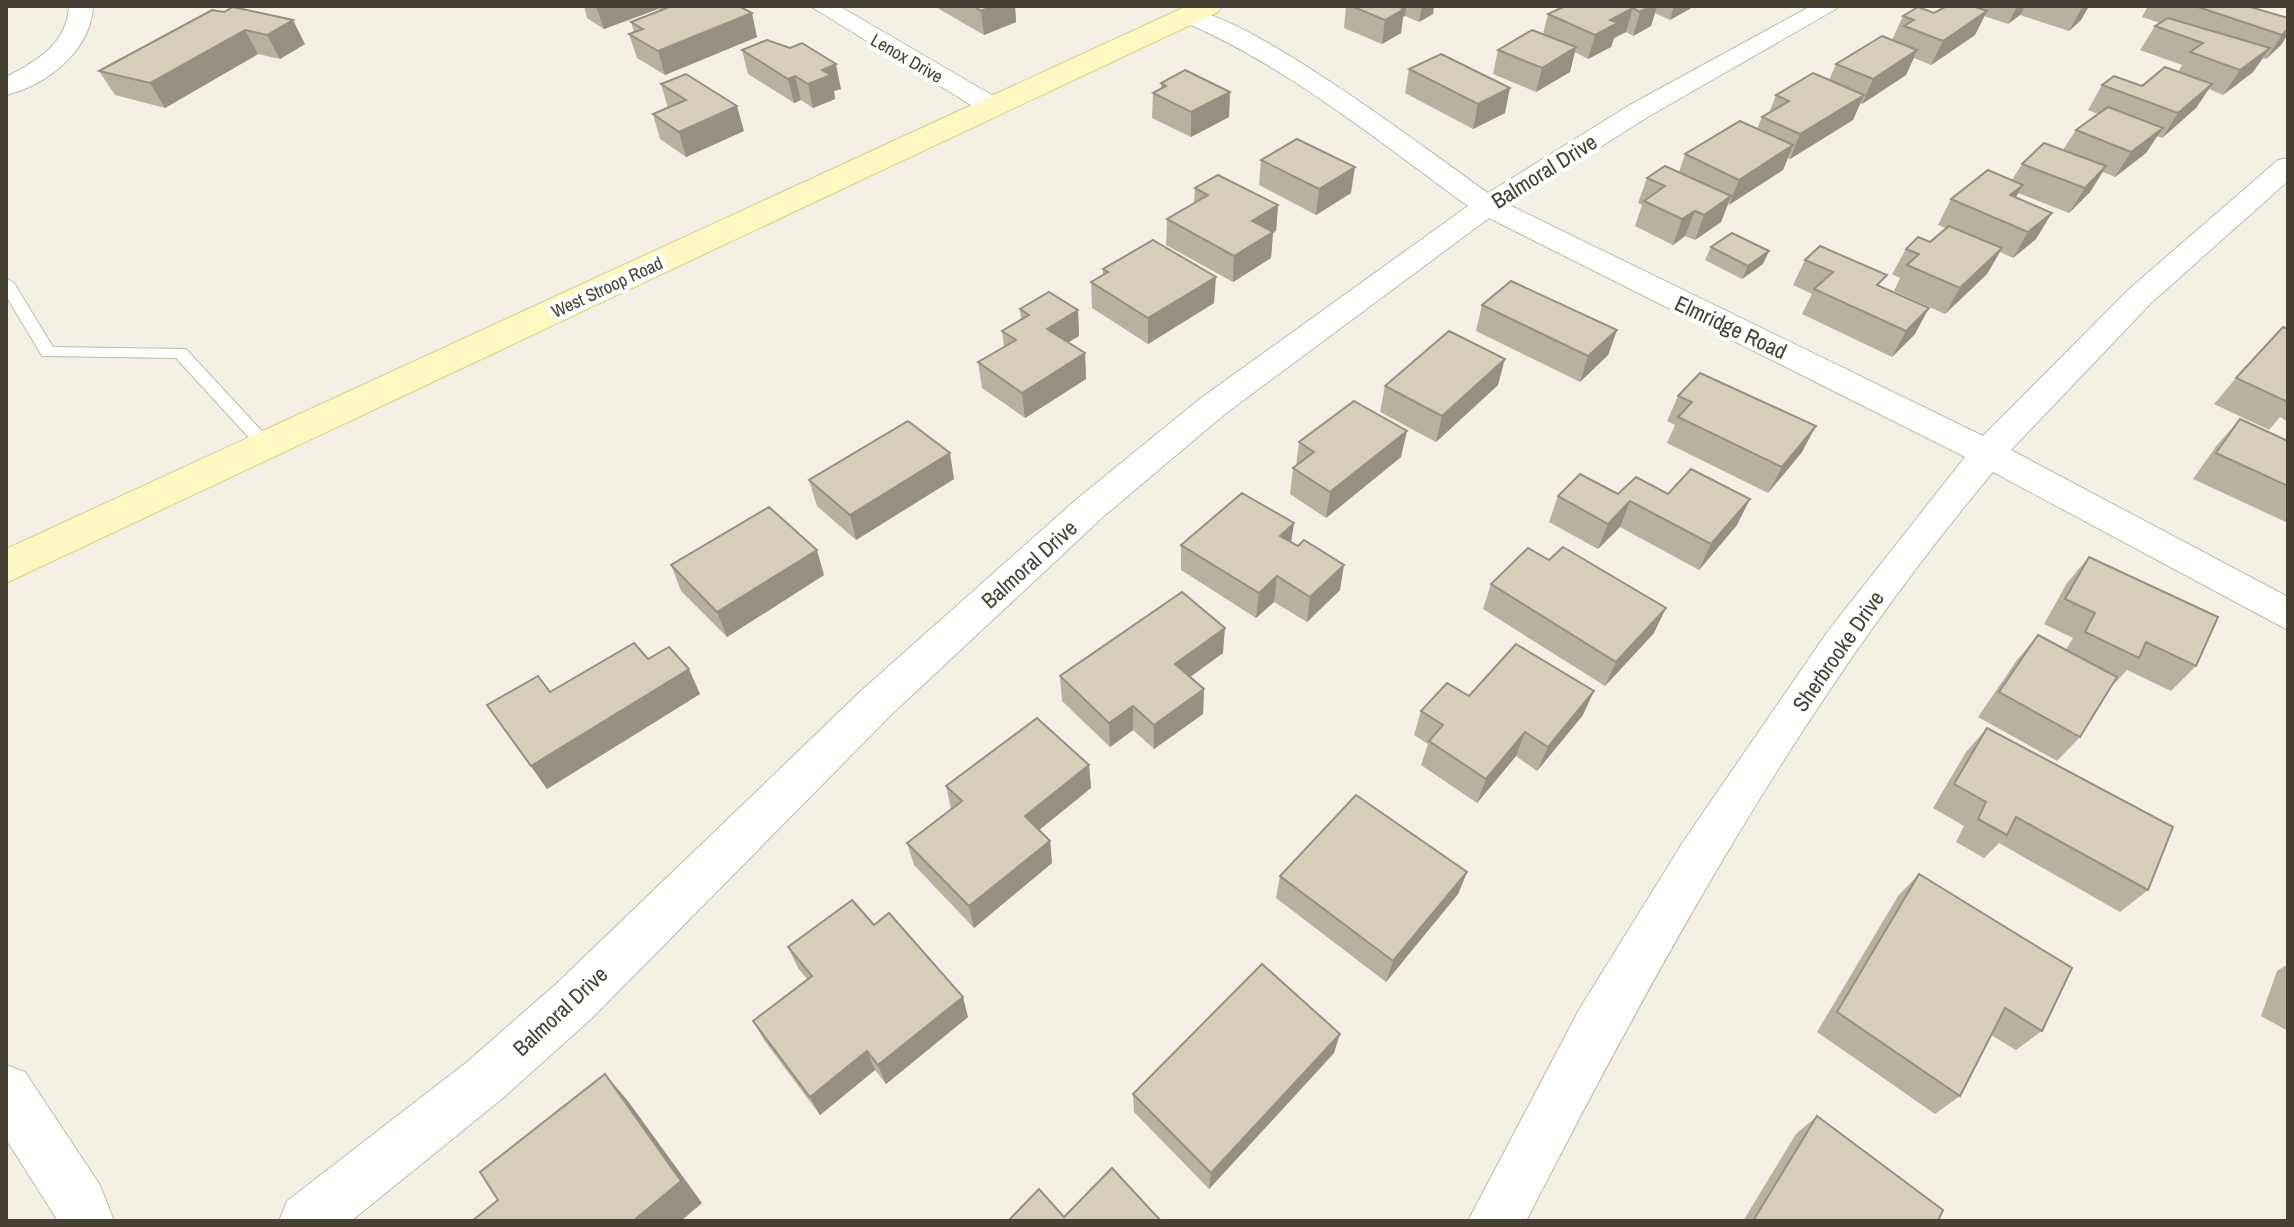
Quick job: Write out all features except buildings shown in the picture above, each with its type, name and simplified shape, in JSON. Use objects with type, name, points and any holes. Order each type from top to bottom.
[{"type":"main road","name":"West Stroop Road","points":[[6,567],[1199,11]]},
{"type":"street","points":[[6,87],[53,60],[70,43],[81,25],[81,6]]},
{"type":"street","name":"Lenox Drive","points":[[822,6],[993,107]]},
{"type":"street","name":"Balmoral Drive","points":[[307,1221],[485,1080],[574,1001],[878,701],[1091,507],[1213,406],[1372,285],[1487,206],[1637,112],[1829,6]]},
{"type":"street","name":"Elmridge Road","points":[[1199,11],[1281,59],[1487,206],[1989,454],[2288,615]]},
{"type":"street","name":"Sherbrooke Drive","points":[[1496,1221],[1634,964],[1800,704],[1918,539],[1989,454],[2094,338],[2197,242],[2288,166]]},
{"type":"street","points":[[6,1091],[80,1205],[86,1221]]},
{"type":"lane","points":[[6,283],[48,352],[180,353],[266,446]]}]
